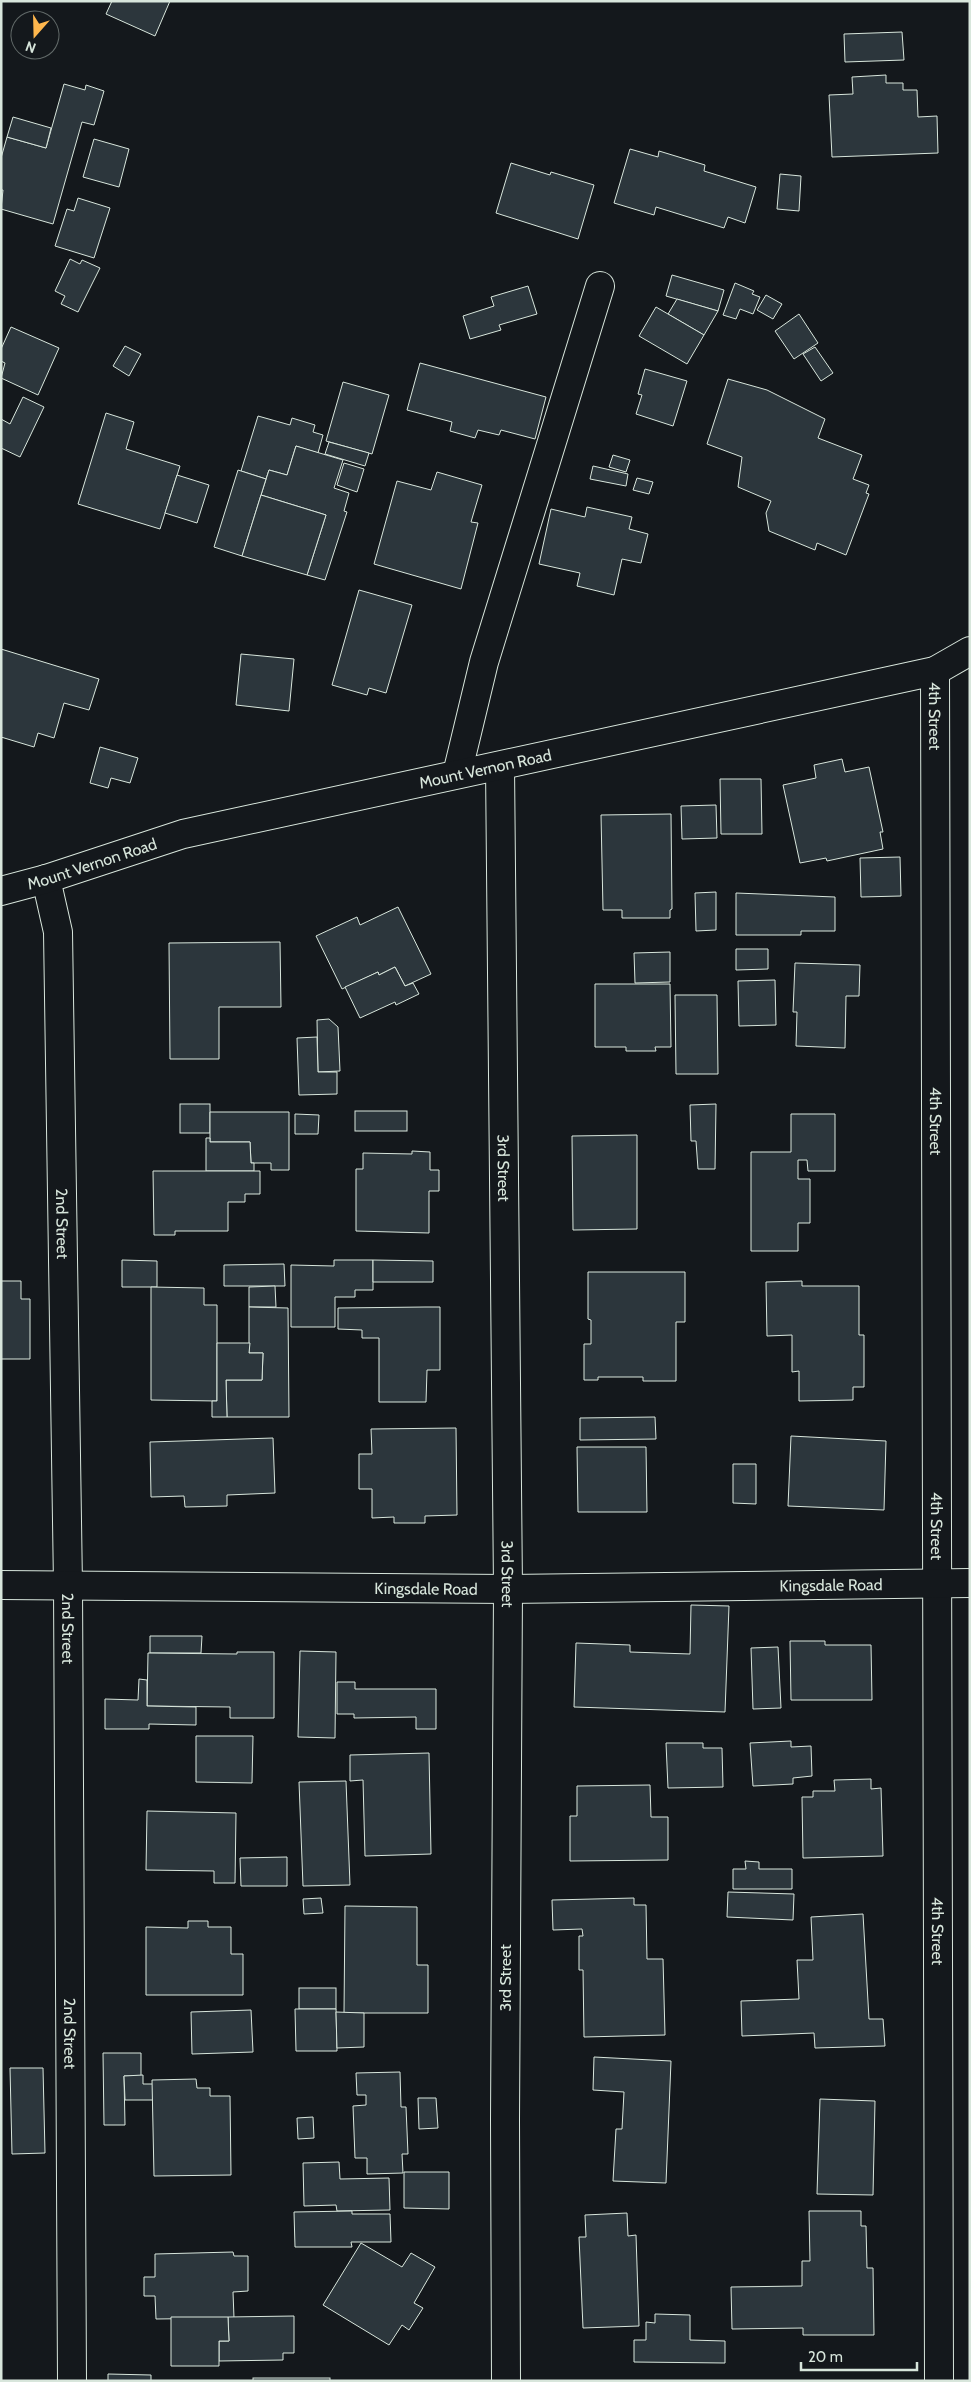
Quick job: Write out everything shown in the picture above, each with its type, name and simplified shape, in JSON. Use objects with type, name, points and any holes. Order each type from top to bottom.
[{"type":"street","points":[[457,774],[484,662],[600,286]]},
{"type":"street","name":"Mount Vernon Road","points":[[1,891],[46,879],[183,834],[935,671],[970,651]]},
{"type":"street","name":"4th Street","points":[[935,671],[939,2381]]},
{"type":"street","name":"3rd Street","points":[[500,766],[508,1589],[504,2120],[506,2381]]},
{"type":"street","name":"2nd Street","points":[[46,879],[58,932],[68,1586],[72,2381]]},
{"type":"street","name":"Kingsdale Road","points":[[1,1585],[508,1589],[970,1582]]},
{"type":"building","points":[[112,1],[170,1],[155,36],[106,14]]},
{"type":"building","points":[[902,32],[904,60],[845,62],[844,34]]},
{"type":"building","points":[[886,75],[886,83],[903,83],[903,90],[917,90],[918,117],[937,116],[938,153],[832,157],[829,95],[853,94],[852,77]]},
{"type":"building","points":[[64,84],[85,90],[86,85],[104,91],[94,125],[82,122],[53,224],[1,209],[3,190],[1,190],[1,158],[7,137],[46,148]]},
{"type":"building","points":[[13,117],[51,128],[46,148],[7,137]]},
{"type":"building","points":[[94,139],[129,149],[119,187],[83,177]]},
{"type":"building","points":[[630,149],[658,157],[659,151],[705,165],[704,171],[756,187],[745,223],[728,217],[724,228],[656,207],[654,215],[614,203]]},
{"type":"building","points":[[511,163],[550,175],[551,172],[594,185],[578,239],[496,213]]},
{"type":"building","points":[[780,174],[801,176],[799,211],[777,209]]},
{"type":"building","points":[[78,198],[110,208],[94,258],[55,246],[67,209],[74,211]]},
{"type":"building","points":[[70,259],[80,264],[82,260],[100,268],[78,312],[61,304],[65,296],[55,291]]},
{"type":"building","points":[[672,275],[724,290],[718,311],[666,296]]},
{"type":"building","points":[[735,283],[754,291],[752,294],[760,297],[753,314],[740,309],[736,319],[723,315]]},
{"type":"building","points":[[528,286],[537,314],[499,325],[501,330],[470,339],[463,316],[494,306],[491,297]]},
{"type":"building","points":[[766,295],[782,304],[773,319],[757,310]]},
{"type":"building","points":[[677,299],[718,311],[704,335],[668,314]]},
{"type":"building","points":[[656,307],[704,335],[687,364],[639,336]]},
{"type":"building","points":[[799,314],[818,343],[794,359],[775,331]]},
{"type":"building","points":[[11,327],[59,348],[38,395],[1,378],[5,363],[1,361],[1,349]]},
{"type":"building","points":[[125,346],[141,354],[129,376],[113,366]]},
{"type":"building","points":[[815,347],[833,373],[821,381],[803,354]]},
{"type":"building","points":[[420,363],[546,397],[535,439],[501,430],[499,435],[478,430],[475,438],[450,431],[452,422],[407,410]]},
{"type":"building","points":[[645,369],[687,381],[673,426],[636,414],[642,395],[638,394]]},
{"type":"building","points":[[728,379],[767,390],[825,419],[818,438],[862,455],[853,479],[869,485],[866,493],[869,494],[846,555],[817,543],[815,550],[769,531],[766,513],[771,501],[738,487],[742,457],[707,444]]},
{"type":"building","points":[[343,382],[389,395],[372,454],[326,441]]},
{"type":"building","points":[[23,397],[44,407],[20,457],[1,448],[1,419],[10,424]]},
{"type":"building","points":[[106,413],[134,422],[126,449],[180,466],[160,529],[78,504]]},
{"type":"building","points":[[258,416],[290,425],[292,418],[315,425],[313,432],[323,435],[318,453],[296,446],[287,475],[269,470],[266,479],[241,471]]},
{"type":"building","points":[[329,442],[369,453],[365,466],[325,454]]},
{"type":"building","points":[[296,446],[343,460],[334,488],[349,493],[344,511],[347,512],[325,580],[307,575],[326,515],[261,495],[269,470],[287,475]]},
{"type":"building","points":[[613,455],[630,460],[626,472],[609,467]]},
{"type":"building","points":[[344,463],[364,469],[357,492],[337,485]]},
{"type":"building","points":[[593,466],[628,474],[626,486],[590,479]]},
{"type":"building","points":[[238,470],[266,479],[242,556],[214,547]]},
{"type":"building","points":[[437,472],[482,485],[471,522],[478,523],[461,589],[374,564],[397,481],[431,490]]},
{"type":"building","points":[[177,475],[209,485],[197,523],[165,513]]},
{"type":"building","points":[[637,478],[653,482],[649,494],[633,490]]},
{"type":"building","points":[[261,495],[326,515],[307,575],[242,556]]},
{"type":"building","points":[[587,507],[632,517],[629,529],[648,534],[641,563],[622,559],[614,595],[577,586],[580,573],[539,564],[551,509],[585,517]]},
{"type":"building","points":[[359,590],[412,605],[386,693],[369,688],[367,695],[332,685]]},
{"type":"building","points":[[1,649],[99,679],[89,710],[64,703],[54,738],[38,733],[34,747],[1,737]]},
{"type":"building","points":[[241,654],[294,659],[289,711],[236,705]]},
{"type":"building","points":[[100,747],[138,758],[130,783],[111,778],[108,788],[90,783]]},
{"type":"building","points":[[842,759],[845,772],[869,767],[883,832],[880,832],[883,849],[827,861],[826,858],[800,863],[783,785],[816,778],[814,765]]},
{"type":"building","points":[[720,779],[761,779],[762,834],[721,834]]},
{"type":"building","points":[[716,805],[717,838],[682,839],[681,806]]},
{"type":"building","points":[[671,814],[672,909],[670,910],[670,918],[622,918],[622,910],[603,910],[601,815]]},
{"type":"building","points":[[900,857],[901,896],[861,897],[860,858]]},
{"type":"building","points":[[716,892],[716,930],[696,931],[695,893]]},
{"type":"building","points":[[736,893],[835,897],[835,931],[801,931],[801,935],[736,935]]},
{"type":"building","points":[[398,907],[431,974],[405,986],[395,967],[379,975],[378,972],[342,989],[316,936],[357,917],[360,925]]},
{"type":"building","points":[[280,942],[281,1007],[219,1007],[219,1059],[170,1059],[169,943]]},
{"type":"building","points":[[736,949],[768,949],[768,969],[736,970]]},
{"type":"building","points":[[670,952],[670,982],[635,983],[634,953]]},
{"type":"building","points":[[795,963],[860,965],[859,996],[846,996],[845,1048],[796,1046],[797,1012],[793,1012]]},
{"type":"building","points":[[395,967],[405,986],[413,983],[419,994],[396,1005],[395,1002],[360,1018],[345,987],[378,972],[379,975]]},
{"type":"building","points":[[775,980],[776,1025],[739,1026],[738,981]]},
{"type":"building","points":[[595,984],[670,984],[671,1047],[655,1047],[656,1051],[626,1051],[626,1047],[595,1047]]},
{"type":"building","points":[[675,995],[717,995],[718,1074],[676,1074]]},
{"type":"building","points":[[329,1019],[338,1027],[340,1071],[318,1072],[317,1020]]},
{"type":"building","points":[[317,1037],[318,1072],[337,1072],[337,1094],[299,1095],[297,1038]]},
{"type":"building","points":[[180,1104],[210,1104],[210,1133],[180,1133]]},
{"type":"building","points":[[716,1104],[715,1169],[698,1169],[696,1141],[691,1141],[690,1105]]},
{"type":"building","points":[[355,1111],[407,1111],[407,1131],[355,1131]]},
{"type":"building","points":[[210,1112],[289,1112],[289,1170],[271,1170],[271,1163],[251,1163],[250,1142],[210,1142]]},
{"type":"building","points":[[295,1114],[319,1115],[318,1134],[295,1134]]},
{"type":"building","points":[[791,1114],[835,1114],[835,1171],[808,1171],[807,1160],[798,1160],[798,1179],[810,1179],[810,1223],[798,1223],[798,1251],[751,1251],[751,1152],[791,1152]]},
{"type":"building","points":[[637,1135],[637,1229],[573,1230],[572,1136]]},
{"type":"building","points":[[206,1138],[210,1138],[210,1142],[250,1142],[251,1163],[254,1163],[254,1171],[206,1171]]},
{"type":"building","points":[[412,1151],[430,1152],[430,1170],[439,1170],[439,1191],[429,1191],[429,1233],[356,1231],[356,1169],[363,1169],[363,1153],[412,1154]]},
{"type":"building","points":[[153,1171],[260,1171],[260,1194],[245,1194],[245,1202],[228,1202],[228,1231],[175,1231],[175,1235],[154,1235]]},
{"type":"building","points":[[122,1260],[157,1261],[157,1287],[122,1287]]},
{"type":"building","points":[[334,1260],[373,1260],[373,1290],[355,1290],[355,1297],[335,1297],[335,1327],[291,1327],[291,1265],[334,1266]]},
{"type":"building","points":[[373,1260],[433,1261],[433,1282],[373,1282]]},
{"type":"building","points":[[284,1264],[285,1286],[224,1286],[224,1265]]},
{"type":"building","points":[[588,1272],[685,1272],[685,1322],[676,1322],[676,1381],[643,1381],[643,1377],[598,1377],[598,1380],[584,1380],[584,1344],[591,1344],[591,1320],[588,1319]]},
{"type":"building","points":[[1,1281],[21,1281],[21,1299],[30,1299],[30,1359],[1,1359]]},
{"type":"building","points":[[802,1281],[802,1286],[859,1286],[859,1335],[864,1335],[864,1387],[853,1387],[853,1400],[799,1401],[799,1371],[792,1372],[792,1335],[767,1336],[766,1282]]},
{"type":"building","points":[[275,1286],[276,1307],[249,1307],[249,1287]]},
{"type":"building","points":[[151,1287],[204,1288],[204,1305],[217,1305],[217,1401],[151,1400]]},
{"type":"building","points":[[249,1307],[288,1308],[289,1417],[227,1417],[226,1380],[262,1380],[263,1353],[249,1353]]},
{"type":"building","points":[[440,1307],[440,1370],[427,1370],[426,1402],[379,1402],[379,1338],[362,1338],[362,1330],[338,1329],[338,1308]]},
{"type":"building","points":[[217,1343],[250,1343],[249,1353],[263,1353],[262,1380],[226,1380],[227,1417],[212,1417],[212,1401],[217,1401]]},
{"type":"building","points":[[655,1417],[656,1439],[580,1440],[580,1418]]},
{"type":"building","points":[[456,1428],[457,1515],[425,1516],[425,1523],[394,1523],[394,1517],[372,1518],[372,1489],[359,1489],[359,1454],[372,1454],[371,1429]]},
{"type":"building","points":[[791,1436],[886,1441],[884,1510],[788,1506]]},
{"type":"building","points":[[273,1438],[275,1493],[227,1495],[227,1506],[185,1507],[184,1496],[151,1497],[150,1442]]},
{"type":"building","points":[[577,1447],[646,1447],[647,1512],[578,1512]]},
{"type":"building","points":[[733,1464],[756,1464],[756,1504],[733,1503]]},
{"type":"building","points":[[691,1605],[729,1606],[725,1712],[574,1707],[576,1643],[630,1645],[630,1652],[690,1654]]},
{"type":"building","points":[[150,1636],[202,1636],[201,1653],[150,1653]]},
{"type":"building","points":[[790,1641],[825,1641],[825,1645],[871,1645],[872,1700],[791,1700]]},
{"type":"building","points":[[778,1647],[781,1708],[753,1709],[751,1648]]},
{"type":"building","points":[[300,1651],[336,1652],[335,1738],[298,1737]]},
{"type":"building","points":[[237,1652],[274,1652],[274,1718],[230,1718],[230,1707],[147,1706],[148,1653],[237,1654]]},
{"type":"building","points":[[139,1679],[147,1680],[147,1706],[196,1707],[196,1725],[149,1724],[149,1729],[105,1729],[105,1699],[138,1700]]},
{"type":"building","points":[[337,1682],[355,1682],[355,1689],[436,1689],[436,1729],[416,1729],[416,1717],[354,1718],[354,1714],[337,1714]]},
{"type":"building","points":[[196,1736],[253,1736],[252,1783],[196,1782]]},
{"type":"building","points":[[791,1741],[791,1747],[811,1746],[812,1776],[793,1778],[793,1784],[753,1786],[750,1743]]},
{"type":"building","points":[[666,1743],[703,1743],[703,1748],[722,1748],[723,1787],[668,1788]]},
{"type":"building","points":[[429,1753],[431,1854],[365,1856],[363,1780],[350,1781],[350,1755]]},
{"type":"building","points":[[871,1779],[871,1789],[881,1788],[883,1856],[803,1858],[802,1797],[813,1797],[813,1791],[835,1791],[834,1780]]},
{"type":"building","points":[[346,1781],[350,1885],[303,1886],[299,1782]]},
{"type":"building","points":[[650,1785],[651,1817],[668,1817],[668,1860],[570,1861],[570,1816],[577,1816],[577,1786]]},
{"type":"building","points":[[147,1811],[236,1813],[235,1883],[214,1883],[214,1871],[146,1870]]},
{"type":"building","points":[[287,1857],[287,1886],[241,1886],[240,1858]]},
{"type":"building","points":[[745,1861],[759,1862],[759,1869],[792,1869],[792,1889],[733,1889],[733,1869],[746,1869]]},
{"type":"building","points":[[728,1892],[794,1894],[793,1920],[727,1917]]},
{"type":"building","points":[[321,1898],[323,1913],[304,1914],[303,1899]]},
{"type":"building","points":[[634,1898],[634,1905],[646,1905],[647,1959],[663,1959],[665,2035],[584,2037],[583,1970],[579,1970],[579,1936],[583,1936],[582,1929],[553,1930],[552,1900]]},
{"type":"building","points":[[345,1906],[417,1907],[417,1965],[428,1965],[428,2013],[344,2013]]},
{"type":"building","points":[[863,1914],[869,2019],[883,2019],[885,2046],[815,2048],[814,2033],[742,2036],[741,2001],[799,1999],[797,1960],[813,1960],[811,1917]]},
{"type":"building","points":[[188,1921],[208,1921],[208,1927],[231,1927],[231,1954],[243,1954],[243,1995],[146,1995],[146,1927],[188,1928]]},
{"type":"building","points":[[299,1988],[336,1988],[336,2009],[299,2009]]},
{"type":"building","points":[[295,2009],[336,2009],[337,2051],[296,2051]]},
{"type":"building","points":[[251,2010],[253,2052],[192,2054],[191,2012]]},
{"type":"building","points":[[336,2012],[364,2013],[364,2047],[337,2048]]},
{"type":"building","points":[[103,2053],[141,2053],[141,2076],[124,2076],[125,2125],[104,2125]]},
{"type":"building","points":[[594,2057],[671,2061],[666,2183],[613,2181],[616,2129],[622,2129],[624,2092],[593,2090]]},
{"type":"building","points":[[10,2068],[43,2068],[45,2153],[12,2154]]},
{"type":"building","points":[[400,2072],[401,2107],[406,2107],[408,2154],[402,2154],[403,2173],[367,2174],[367,2158],[355,2158],[353,2106],[366,2105],[366,2095],[357,2095],[356,2073]]},
{"type":"building","points":[[143,2075],[143,2084],[153,2084],[153,2100],[125,2100],[124,2076]]},
{"type":"building","points":[[196,2079],[197,2088],[210,2088],[210,2096],[230,2096],[231,2175],[154,2176],[152,2080]]},
{"type":"building","points":[[418,2098],[436,2098],[438,2128],[419,2129]]},
{"type":"building","points":[[820,2099],[875,2101],[873,2195],[817,2194]]},
{"type":"building","points":[[313,2117],[314,2138],[298,2139],[297,2118]]},
{"type":"building","points":[[339,2162],[340,2179],[389,2178],[390,2210],[337,2211],[336,2205],[304,2206],[303,2163]]},
{"type":"building","points":[[404,2172],[449,2172],[449,2209],[404,2208]]},
{"type":"building","points":[[352,2211],[352,2214],[390,2214],[391,2242],[351,2242],[352,2247],[295,2247],[294,2212]]},
{"type":"building","points":[[809,2211],[861,2211],[861,2226],[866,2226],[867,2268],[873,2268],[874,2335],[803,2335],[803,2328],[732,2329],[731,2287],[802,2286],[802,2261],[810,2261]]},
{"type":"building","points":[[627,2213],[628,2236],[636,2235],[639,2326],[583,2328],[579,2237],[586,2237],[585,2215]]},
{"type":"building","points":[[361,2243],[402,2267],[411,2253],[435,2267],[414,2303],[423,2308],[409,2330],[402,2325],[389,2345],[323,2305]]},
{"type":"building","points":[[233,2252],[234,2256],[248,2256],[248,2291],[233,2292],[234,2318],[156,2319],[155,2296],[144,2296],[144,2277],[155,2277],[155,2254]]},
{"type":"building","points":[[655,2314],[690,2315],[690,2340],[725,2341],[725,2363],[634,2362],[634,2340],[646,2340],[646,2322],[655,2323]]},
{"type":"building","points":[[294,2316],[294,2353],[283,2353],[283,2360],[219,2361],[219,2341],[229,2341],[228,2317]]},
{"type":"building","points":[[171,2317],[228,2317],[229,2341],[219,2341],[219,2366],[171,2366]]},
{"type":"building","points":[[108,2374],[151,2375],[151,2381],[108,2381]]},
{"type":"building","points":[[253,2378],[330,2378],[330,2381],[253,2381]]}]
